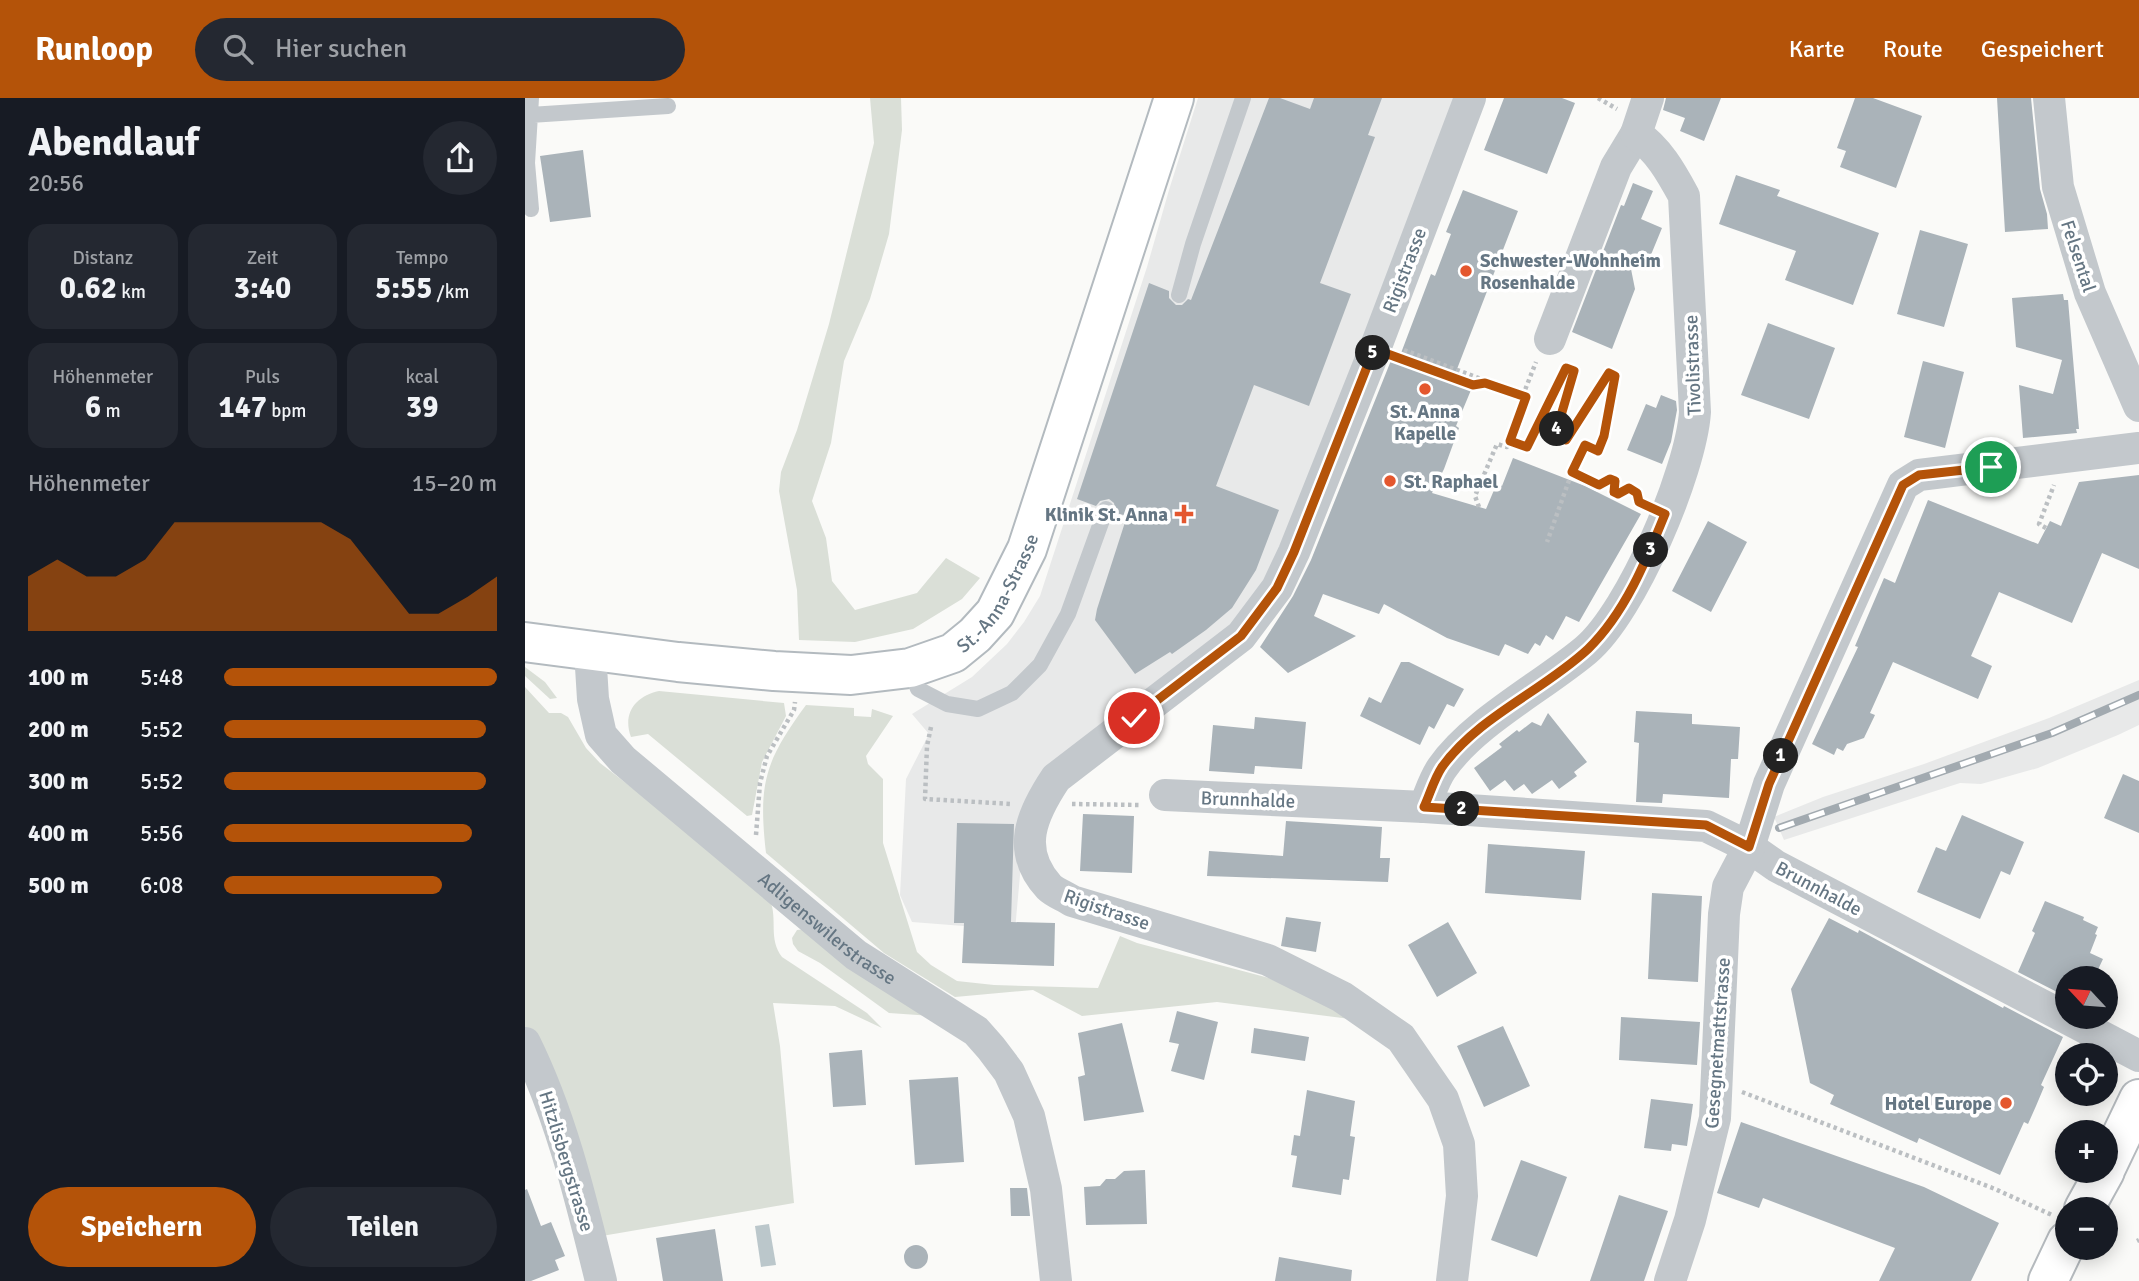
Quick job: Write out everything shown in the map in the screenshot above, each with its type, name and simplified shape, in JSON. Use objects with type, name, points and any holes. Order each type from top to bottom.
[{"type":"main road","name":"St.-Anna-Strasse","points":[[590,651],[678,662],[851,675],[910,668],[953,653],[975,635],[995,613],[1027,549],[1174,98]]},
{"type":"main road","points":[[525,642],[590,651]]},
{"type":"main road","points":[[2118,1143],[2139,1099]]},
{"type":"main road","points":[[2048,1281],[2055,1260]]},
{"type":"street","name":"Rigistrasse","points":[[1452,1281],[1462,1196],[1459,1144],[1443,1099],[1401,1038],[1342,997],[1268,960],[1072,901],[1050,888],[1032,862],[1030,829],[1038,804],[1056,778],[1241,636],[1277,588],[1387,348],[1470,98]]},
{"type":"street","points":[[1550,339],[1616,167],[1636,134],[1648,98]]},
{"type":"street","name":"Felsental","points":[[2049,98],[2057,187],[2090,293],[2139,406]]},
{"type":"street","name":"Tivolistrasse","points":[[1424,807],[1440,770],[1462,744],[1587,649],[1607,628],[1649,554],[1694,433],[1684,196],[1674,176],[1650,144],[1636,134]]},
{"type":"street","name":"Gesegnetmattstrasse","points":[[1670,1281],[1690,1220],[1715,1118],[1724,914],[1728,887],[1749,847],[1769,784],[1903,485],[1919,475],[2139,448]]},
{"type":"street","name":"Adligenswilerstrasse","points":[[590,651],[593,699],[601,735],[622,760],[856,955],[976,1031],[999,1058],[1021,1093],[1029,1116],[1046,1189],[1056,1281]]},
{"type":"street","name":"Brunnhalde","points":[[1165,795],[1424,807],[1706,825],[1749,847],[1776,866],[2139,1056]]},
{"type":"street","name":"Hitzlisbergstrasse","points":[[525,1043],[541,1077],[568,1153],[601,1281]]},
{"type":"lane","points":[[531,98],[527,163],[531,209]]},
{"type":"lane","points":[[1179,295],[1193,244],[1243,98]]},
{"type":"lane","points":[[530,115],[668,106]]},
{"type":"lane","points":[[910,668],[918,689],[947,704],[978,709],[1011,693],[1040,665],[1068,614],[1106,509]]},
{"type":"path","points":[[1479,507],[1475,496],[1497,444],[1507,447],[1510,441],[1542,344],[1550,339]]},
{"type":"path","points":[[1387,348],[1473,385],[1485,383]]},
{"type":"path","points":[[1387,348],[1526,397]]},
{"type":"path","points":[[1510,441],[1527,447],[1566,368],[1574,371],[1555,436],[1566,440],[1609,373],[1615,376],[1604,436],[1598,451],[1585,445],[1572,472],[1547,542]]},
{"type":"path","points":[[2046,528],[2039,524],[2064,458]]},
{"type":"path","points":[[1572,472],[1599,485],[1610,479],[1615,481],[1614,492],[1618,494],[1629,488],[1637,493],[1639,502],[1665,514]]},
{"type":"path","points":[[756,841],[759,783],[767,756],[794,710],[796,701]]},
{"type":"path","points":[[930,727],[925,799],[1014,804]]},
{"type":"path","points":[[1071,804],[1154,805],[1165,795]]},
{"type":"path","points":[[1738,1091],[1983,1184],[2055,1216]]},
{"type":"shaded area","points":[[870,98],[901,98],[902,130],[889,234],[870,299],[844,361],[831,443],[812,501],[826,538],[832,581],[855,610],[917,593],[946,558],[980,578],[962,599],[913,629],[855,642],[799,640],[797,590],[779,491],[781,472],[797,430],[829,324],[874,143]]},
{"type":"shaded area","name":"Klinik St. Anna","points":[[1198,98],[1458,98],[1297,522],[1253,611],[1027,799],[1015,930],[912,922],[900,895],[906,779],[929,734],[912,714],[972,677],[1007,644],[1040,596],[1147,267]]},
{"type":"shaded area","points":[[525,667],[545,682],[557,698],[550,699],[525,676]]},
{"type":"shaded area","points":[[2139,680],[2139,725],[2038,768],[1981,784],[1960,783],[1784,840],[1774,817],[1823,797],[1924,764],[2049,718]]},
{"type":"shaded area","points":[[525,687],[549,713],[561,713],[568,717],[586,748],[600,763],[770,900],[775,943],[782,957],[867,1013],[882,1028],[835,1006],[773,1003],[780,1046],[794,1203],[596,1237],[525,1028]]},
{"type":"shaded area","points":[[659,691],[784,703],[786,716],[762,762],[752,815],[747,816],[648,734],[631,737],[628,720],[633,707],[644,697]]},
{"type":"shaded area","points":[[806,705],[854,708],[854,716],[871,717],[872,709],[893,716],[866,756],[868,764],[883,779],[883,843],[917,952],[931,965],[957,981],[994,985],[1098,988],[1120,936],[1137,943],[1269,978],[1358,1020],[1217,1002],[1082,1016],[1033,990],[955,997],[884,953],[766,853],[763,808],[768,774],[781,742]]},
{"type":"shaded area","points":[[806,929],[932,1016],[889,1013],[820,963],[798,951],[792,938],[797,930]]},
{"type":"shaded area","points":[[769,1224],[776,1265],[761,1267],[755,1226]]},
{"type":"building","points":[[1269,98],[1280,98],[1310,109],[1314,98],[1382,98],[1368,135],[1375,137],[1320,283],[1351,294],[1309,406],[1254,385],[1216,486],[1279,510],[1256,570],[1232,608],[1172,654],[1170,652],[1135,674],[1095,620],[1127,516],[1116,513],[1114,503],[1109,499],[1100,501],[1096,506],[1077,499],[1149,283],[1169,291],[1169,298],[1176,305],[1191,300]]},
{"type":"building","points":[[1504,98],[1562,98],[1575,103],[1547,174],[1484,150]]},
{"type":"building","points":[[1666,98],[1721,98],[1704,141],[1680,131],[1685,118],[1663,110]]},
{"type":"building","points":[[1855,98],[1873,98],[1922,116],[1896,188],[1840,167],[1846,151],[1837,148]]},
{"type":"building","points":[[1997,98],[2031,98],[2040,189],[2048,229],[2005,232]]},
{"type":"building","points":[[583,150],[591,217],[550,222],[540,156]]},
{"type":"building","points":[[1736,175],[1780,190],[1777,196],[1879,233],[1853,305],[1785,280],[1796,251],[1719,224]]},
{"type":"building","points":[[1633,183],[1653,191],[1641,219],[1662,228],[1648,262],[1628,254],[1635,289],[1612,349],[1572,332],[1621,205],[1624,206]]},
{"type":"building","points":[[1463,190],[1518,211],[1452,382],[1471,390],[1456,426],[1459,428],[1444,469],[1432,493],[1486,509],[1497,483],[1502,486],[1513,458],[1585,486],[1641,514],[1579,622],[1566,616],[1553,640],[1546,635],[1540,646],[1535,643],[1528,654],[1505,644],[1499,656],[1447,638],[1384,604],[1379,614],[1323,594],[1314,616],[1356,636],[1288,673],[1260,647],[1293,596],[1311,560],[1392,358],[1398,361],[1431,274],[1435,276],[1451,234],[1446,232]]},
{"type":"building","points":[[1920,230],[1968,244],[1944,327],[1897,314]]},
{"type":"building","points":[[2063,294],[2064,300],[2068,300],[2079,429],[2076,429],[2077,433],[2023,438],[2019,385],[2053,394],[2062,360],[2016,347],[2012,298]]},
{"type":"building","points":[[1768,323],[1835,348],[1809,419],[1741,395]]},
{"type":"building","points":[[1923,361],[1964,372],[1945,448],[1904,437]]},
{"type":"building","points":[[1661,395],[1676,401],[1677,410],[1671,442],[1662,464],[1627,450],[1646,404],[1656,408]]},
{"type":"building","points":[[2139,475],[2139,569],[2102,553],[2072,623],[1999,592],[1971,656],[1992,666],[1978,699],[1893,662],[1870,713],[1875,715],[1864,738],[1847,744],[1843,751],[1837,748],[1834,755],[1812,744],[1858,647],[1855,646],[1884,578],[1895,583],[1928,500],[2038,544],[2050,521],[2061,526],[2079,482]]},
{"type":"building","points":[[1708,521],[1747,542],[1711,612],[1672,591]]},
{"type":"building","points":[[1401,662],[1409,662],[1464,689],[1454,707],[1447,704],[1434,729],[1429,726],[1420,745],[1360,716],[1369,697],[1381,703]]},
{"type":"building","points":[[1636,711],[1692,714],[1692,724],[1740,727],[1738,759],[1731,759],[1729,798],[1663,794],[1662,803],[1636,802],[1639,743],[1634,742]]},
{"type":"building","points":[[1548,713],[1587,762],[1574,772],[1577,776],[1559,789],[1552,780],[1532,794],[1524,784],[1514,791],[1505,780],[1490,791],[1474,768],[1502,747],[1499,744],[1517,730],[1519,732],[1532,722],[1541,726]]},
{"type":"building","points":[[1255,717],[1306,722],[1302,769],[1255,766],[1254,774],[1209,771],[1213,725],[1254,729]]},
{"type":"building","points":[[2123,774],[2139,781],[2139,833],[2104,818]]},
{"type":"building","points":[[1083,814],[1134,816],[1132,873],[1080,871]]},
{"type":"building","points":[[1962,815],[2024,842],[2010,875],[2001,871],[1980,919],[1917,892],[1936,847],[1946,851]]},
{"type":"building","points":[[1286,821],[1382,827],[1380,858],[1390,858],[1388,882],[1207,876],[1209,851],[1283,856]]},
{"type":"building","points":[[957,823],[1014,824],[1011,922],[1055,923],[1054,966],[962,963],[964,923],[954,923]]},
{"type":"building","points":[[1488,844],[1585,851],[1581,900],[1485,893]]},
{"type":"building","points":[[1652,893],[1702,896],[1698,982],[1648,979]]},
{"type":"building","points":[[2045,901],[2084,917],[2083,920],[2098,927],[2090,953],[2103,959],[2100,966],[2055,966],[2055,991],[2018,972],[2035,933],[2032,931]]},
{"type":"building","points":[[1286,917],[1321,922],[1316,952],[1281,946]]},
{"type":"building","points":[[1829,918],[1858,933],[1859,930],[2003,1008],[2004,1006],[2063,1037],[2060,1043],[2055,1043],[2055,1054],[2041,1085],[2044,1087],[2028,1124],[2024,1122],[2000,1175],[1919,1138],[1917,1143],[1830,1104],[1834,1095],[1810,1083],[1791,989]]},
{"type":"building","points":[[1448,922],[1477,973],[1437,997],[1408,945]]},
{"type":"building","points":[[1177,1011],[1218,1022],[1204,1080],[1171,1071],[1179,1044],[1169,1042]]},
{"type":"building","points":[[1621,1017],[1700,1022],[1697,1065],[1619,1060]]},
{"type":"building","points":[[1122,1023],[1144,1112],[1084,1121],[1078,1077],[1085,1075],[1078,1033]]},
{"type":"building","points":[[1503,1026],[1530,1086],[1484,1107],[1457,1046]]},
{"type":"building","points":[[1254,1028],[1309,1037],[1305,1061],[1251,1053]]},
{"type":"building","points":[[862,1050],[866,1105],[833,1107],[829,1053]]},
{"type":"building","points":[[958,1077],[964,1162],[915,1165],[909,1080]]},
{"type":"building","points":[[1307,1090],[1355,1101],[1350,1136],[1355,1137],[1349,1180],[1343,1179],[1341,1195],[1292,1187],[1297,1156],[1291,1155],[1294,1135],[1300,1136]]},
{"type":"building","points":[[1651,1099],[1693,1104],[1687,1146],[1672,1144],[1671,1151],[1644,1148]]},
{"type":"building","points":[[1741,1122],[1924,1187],[1999,1223],[1971,1281],[1879,1281],[1895,1248],[1763,1198],[1759,1208],[1717,1193]]},
{"type":"building","points":[[1521,1160],[1567,1177],[1537,1257],[1491,1240]]},
{"type":"building","points":[[1145,1170],[1147,1224],[1086,1225],[1084,1187],[1100,1186],[1106,1179],[1115,1179],[1124,1171]]},
{"type":"building","points":[[1010,1188],[1027,1188],[1030,1216],[1011,1216]]},
{"type":"building","points":[[527,1189],[541,1226],[551,1222],[565,1256],[555,1260],[559,1270],[531,1281],[525,1281]]},
{"type":"building","points":[[1619,1195],[1668,1211],[1644,1281],[1590,1281]]},
{"type":"building","points":[[715,1229],[723,1281],[663,1281],[656,1238]]},
{"type":"building","points":[[916,1245],[924,1249],[928,1257],[924,1265],[916,1269],[908,1265],[904,1257],[908,1249]]},
{"type":"building","points":[[1279,1257],[1352,1270],[1351,1281],[1275,1281]]},
{"type":"railway","points":[[1779,828],[2052,733],[2139,695]]},
{"type":"place","name":"Schwester-Wohnheim Rosenhalde","points":[[1466,271]]},
{"type":"place","name":"St. Anna Kapelle","points":[[1425,389]]},
{"type":"place","name":"St. Raphael","points":[[1390,481]]},
{"type":"place","name":"Klinik St. Anna","points":[[1184,514]]},
{"type":"place","name":"Hotel Europe","points":[[2006,1103]]},
{"type":"route","points":[[1134,718],[1241,636],[1277,588],[1294,552],[1374,349],[1473,385],[1485,383],[1526,397],[1510,441],[1527,447],[1566,368],[1574,371],[1555,436],[1566,440],[1609,373],[1615,376],[1604,436],[1598,451],[1585,445],[1572,472],[1599,485],[1610,479],[1615,481],[1614,492],[1618,494],[1629,488],[1637,493],[1639,502],[1665,514],[1649,554],[1607,628],[1587,649],[1462,744],[1440,770],[1424,807],[1706,825],[1749,847],[1769,784],[1903,485],[1919,475],[1991,467]]}]
